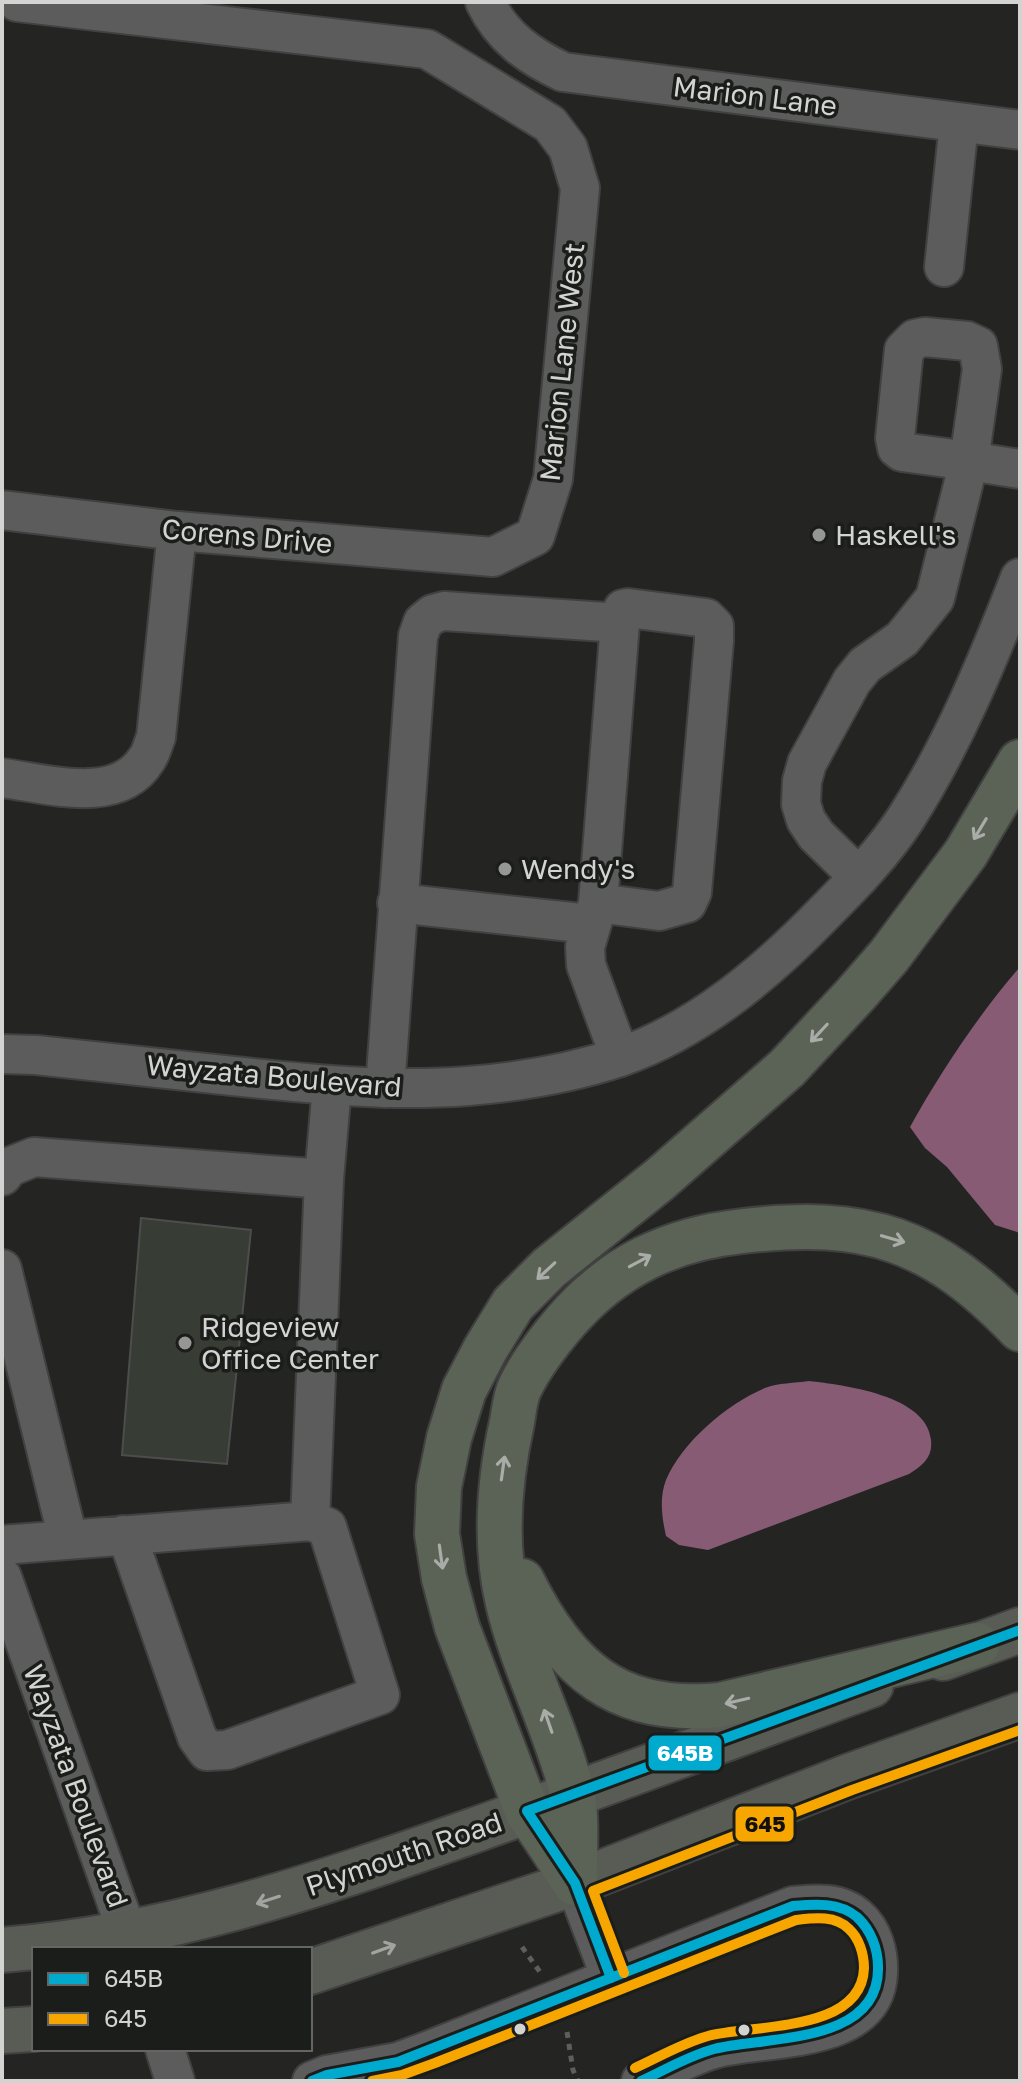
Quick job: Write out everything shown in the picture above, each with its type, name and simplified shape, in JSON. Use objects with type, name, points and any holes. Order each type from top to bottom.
[{"type":"highway","points":[[575,1883],[527,1811],[457,1627],[444,1578],[437,1534],[439,1487],[449,1438],[464,1390],[513,1304],[549,1268],[659,1180],[764,1089],[856,994],[889,956],[966,853],[1020,762]]},
{"type":"highway","points":[[575,1883],[573,1795],[508,1603],[501,1537],[500,1493],[519,1388],[549,1341],[582,1302],[617,1273],[656,1252],[716,1234],[781,1227],[845,1229],[910,1245],[949,1265],[1020,1329]]},
{"type":"highway","points":[[501,1537],[550,1632],[580,1668],[606,1685],[661,1706],[687,1708],[720,1705],[977,1645]]},
{"type":"main road","name":"Plymouth Road","points":[[45,1947],[131,1941],[249,1906],[573,1795],[1020,1630]]},
{"type":"main road","points":[[312,1971],[575,1883],[847,1777],[1020,1715]]},
{"type":"main road","name":"Plymouth Road","points":[[2,1950],[32,1948]]},
{"type":"main road","points":[[2,2031],[32,2029]]},
{"type":"street","name":"Marion Lane West","points":[[17,2],[427,49],[550,124],[568,148],[580,188],[553,479],[535,536],[493,557]]},
{"type":"street","name":"Marion Lane","points":[[494,17],[531,57],[563,72],[1020,130]]},
{"type":"street","points":[[944,267],[959,123]]},
{"type":"street","points":[[859,877],[816,835],[806,820],[801,804],[807,763],[852,681],[865,665],[902,639],[935,598],[969,461],[1020,469]]},
{"type":"street","name":"Corens Drive","points":[[2,510],[177,531],[493,557]]},
{"type":"street","points":[[2,778],[87,788],[106,787],[128,778],[146,761],[156,737],[177,531]]},
{"type":"street","name":"Wayzata Boulevard","points":[[2,1054],[332,1086],[468,1086],[530,1078],[620,1057],[677,1031],[741,988],[796,941],[859,877],[905,820],[984,670],[1020,578]]},
{"type":"street","points":[[397,903],[594,914],[659,911],[687,903],[692,892],[714,641],[714,626],[706,618],[696,614],[628,608],[623,609],[620,623],[594,914],[585,947],[586,965],[620,1057]]},
{"type":"street","points":[[385,1088],[418,636],[423,622],[433,614],[463,610],[620,623]]},
{"type":"street","points":[[310,1521],[324,1179],[332,1086]]},
{"type":"street","points":[[2,1176],[9,1167],[34,1157],[324,1179]]},
{"type":"street","points":[[2,1269],[68,1539]]},
{"type":"street","points":[[2,1545],[68,1539],[310,1521],[327,1527],[380,1695],[227,1750],[207,1751],[197,1737],[130,1544],[123,1535]]},
{"type":"street","name":"Wayzata Boulevard","points":[[2,1577],[131,1941]]},
{"type":"street","points":[[575,1883],[611,1978]]},
{"type":"street","points":[[312,2081],[327,2075],[398,2062],[793,1906],[817,1903],[838,1906],[856,1916],[870,1933],[878,1959],[878,1982],[867,2005],[849,2022],[827,2030],[713,2049],[641,2081]]},
{"type":"street","points":[[166,2051],[175,2081]]},
{"type":"shaded area","points":[[1020,967],[1020,1233],[995,1225],[947,1167],[925,1148],[910,1127],[961,1044]]},
{"type":"shaded area","points":[[809,1381],[881,1395],[915,1412],[926,1425],[931,1440],[926,1460],[909,1474],[708,1550],[679,1545],[666,1536],[662,1494],[666,1480],[695,1438],[736,1403],[765,1388]]},
{"type":"building","name":"Ridgeview Office Center","points":[[141,1218],[251,1230],[227,1464],[122,1455]]},
{"type":"transit line","name":"645B","points":[[611,1978],[575,1883],[527,1811],[1020,1630]]},
{"type":"transit line","name":"645","points":[[624,1973],[593,1891],[852,1790],[1020,1730]]},
{"type":"transit line","name":"645B","points":[[312,2081],[327,2075],[398,2062],[793,1906],[835,1906],[857,1917],[870,1934],[878,1967],[874,1992],[860,2011],[840,2024],[789,2038],[714,2049],[641,2081]]},
{"type":"transit line","name":"645","points":[[372,2081],[402,2075],[435,2063],[796,1920],[831,1919],[849,1929],[856,1937],[864,1968],[859,1989],[845,2004],[826,2015],[802,2022],[708,2036],[635,2068]]},
{"type":"place","name":"Haskell's","points":[[819,535]]},
{"type":"place","name":"Wendy's","points":[[505,869]]},
{"type":"place","name":"Ridgeview Office Center","points":[[185,1343]]}]
